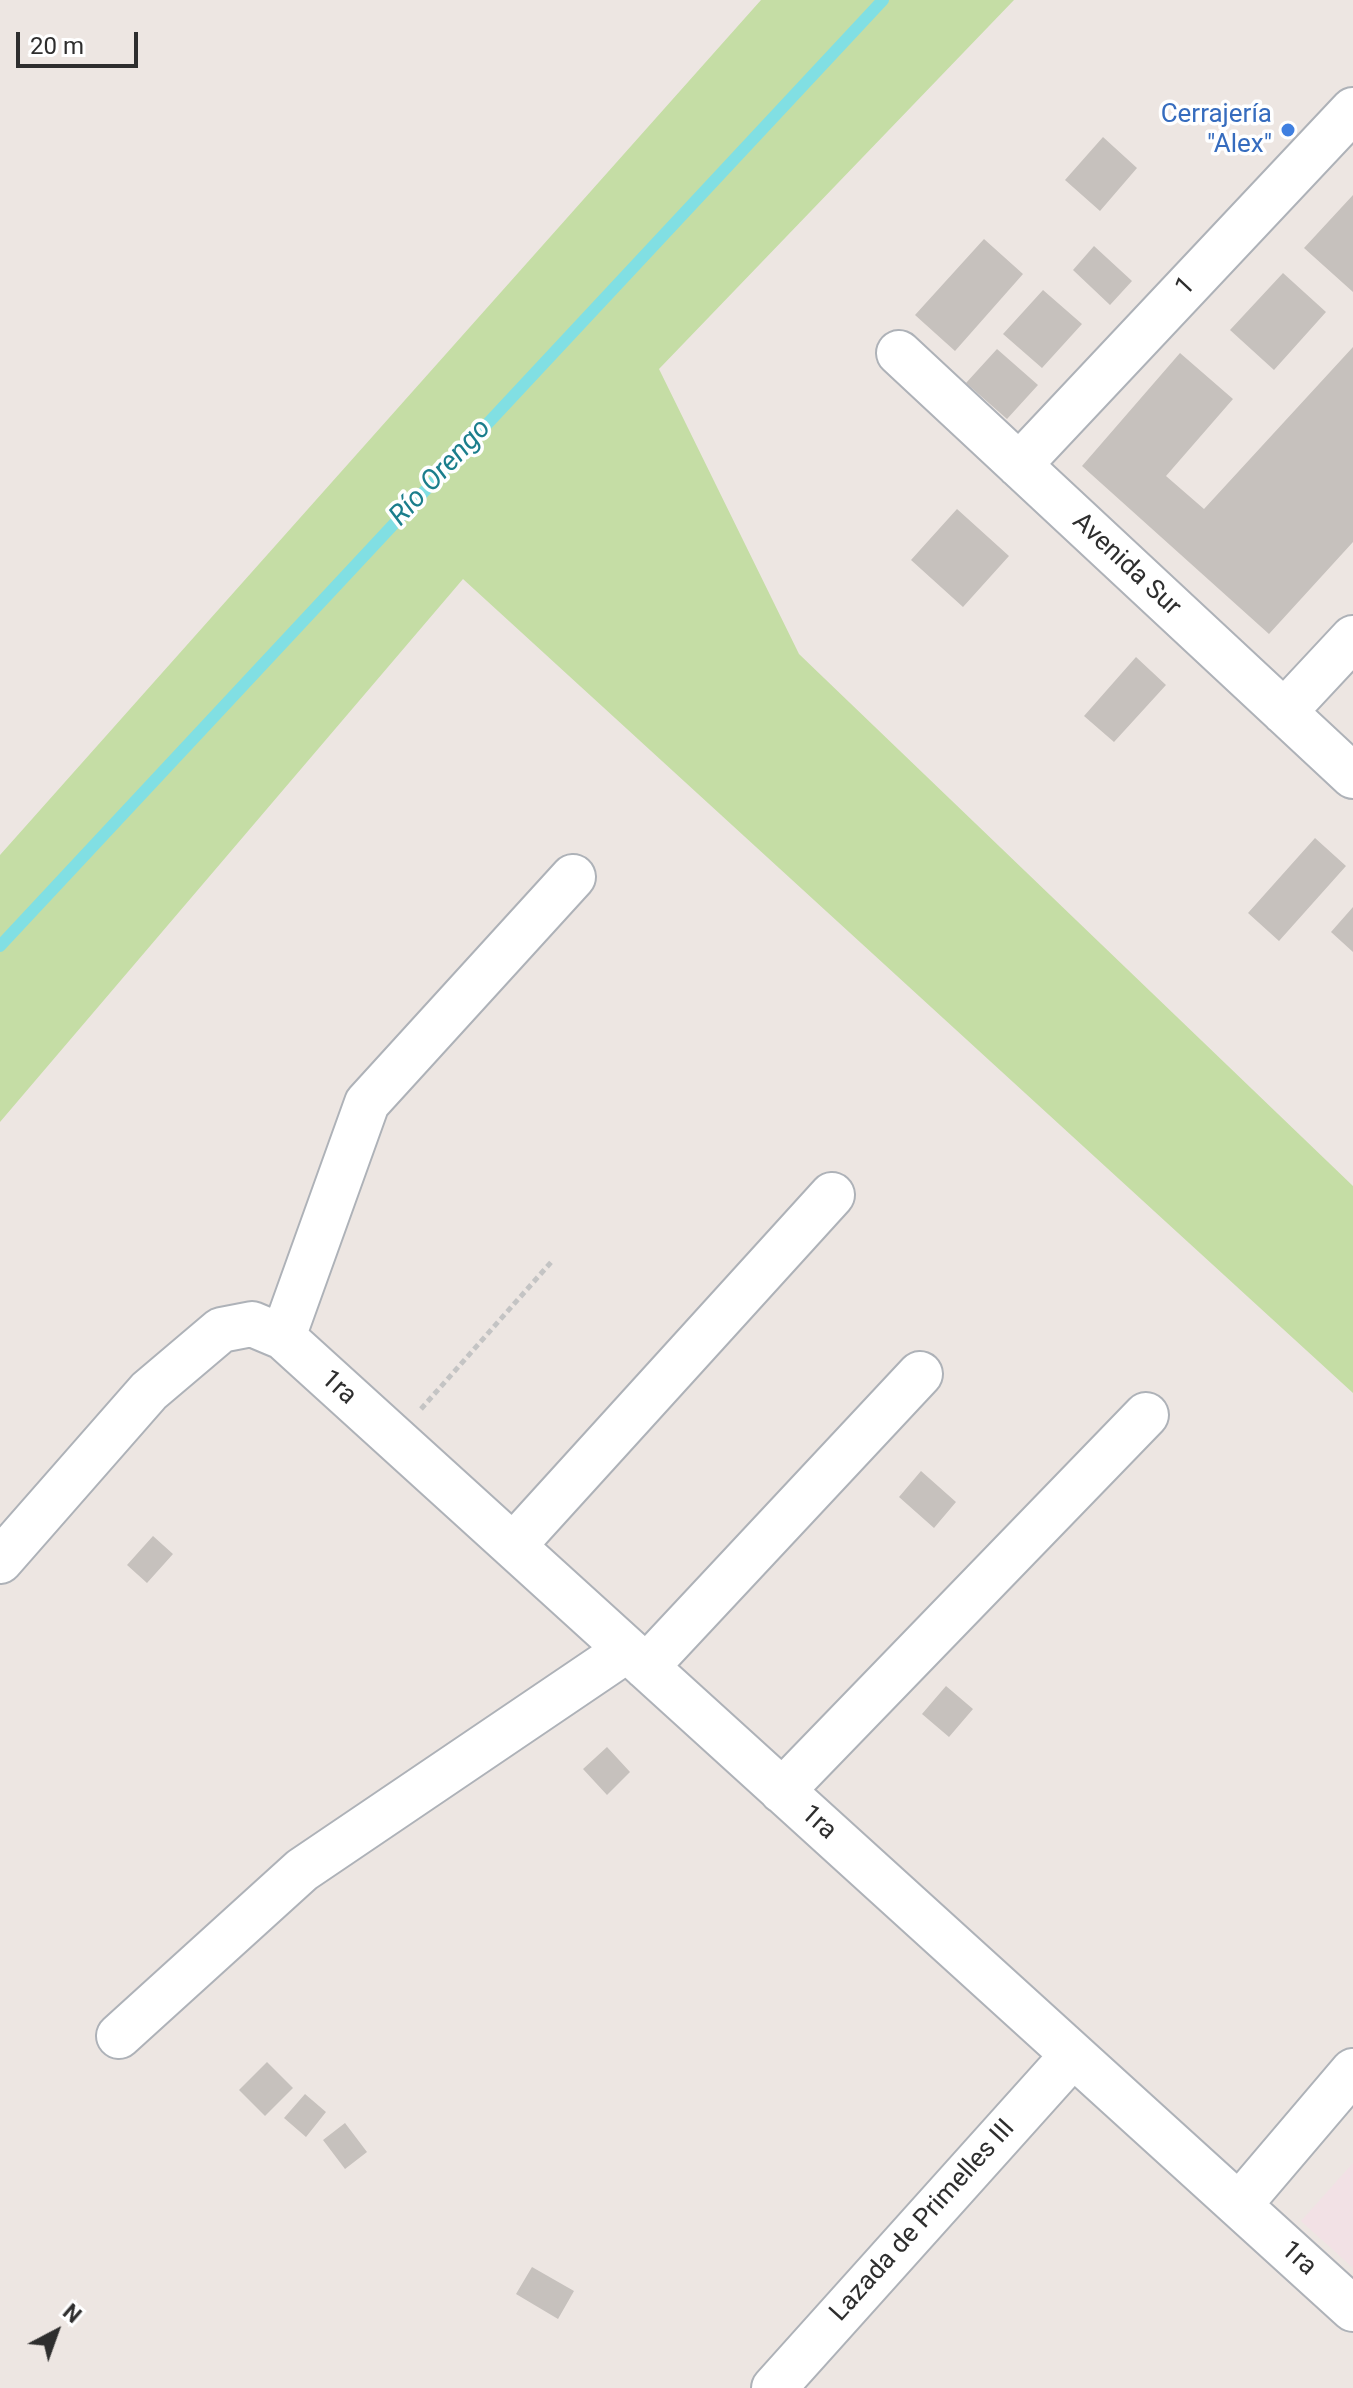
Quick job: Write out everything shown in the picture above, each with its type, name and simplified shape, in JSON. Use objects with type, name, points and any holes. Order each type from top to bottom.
[{"type":"street","name":"1","points":[[1019,465],[1353,110]]},
{"type":"street","name":"Avenida Sur","points":[[899,353],[1353,776]]},
{"type":"street","points":[[1284,712],[1353,638]]},
{"type":"street","points":[[0,1561],[149,1391],[221,1330],[252,1324],[283,1337],[367,1103],[573,877]]},
{"type":"street","points":[[513,1546],[832,1195]]},
{"type":"street","name":"1ra","points":[[283,1337],[1353,2309]]},
{"type":"street","points":[[119,2036],[302,1870],[636,1659],[920,1374]]},
{"type":"street","points":[[782,1791],[1146,1415]]},
{"type":"street","name":"Lazada de Primelles III","points":[[776,2387],[1073,2055]]},
{"type":"street","points":[[1239,2205],[1353,2071]]},
{"type":"path","points":[[395,1439],[553,1260]]},
{"type":"shaded area","points":[[1353,2163],[1353,2268],[1301,2221]]},
{"type":"green space","points":[[761,0],[1014,0],[659,369],[799,654],[1353,1186],[1353,1393],[463,579],[0,1122],[0,855]]},
{"type":"building","points":[[1103,137],[1137,168],[1100,211],[1065,180]]},
{"type":"building","points":[[1353,195],[1353,292],[1304,248]]},
{"type":"building","points":[[984,239],[1023,274],[955,351],[915,315]]},
{"type":"building","points":[[1094,246],[1132,281],[1110,305],[1073,270]]},
{"type":"building","points":[[1283,273],[1326,312],[1274,370],[1230,330]]},
{"type":"building","points":[[1043,290],[1082,324],[1042,368],[1003,334]]},
{"type":"building","points":[[1353,347],[1353,542],[1269,634],[1082,466],[1180,353],[1233,399],[1166,476],[1204,509]]},
{"type":"building","points":[[997,349],[1038,385],[1007,419],[966,383]]},
{"type":"building","points":[[957,509],[1009,556],[963,607],[911,560]]},
{"type":"building","points":[[1136,657],[1166,685],[1114,742],[1084,716]]},
{"type":"building","points":[[1315,838],[1346,866],[1279,941],[1248,913]]},
{"type":"building","points":[[1353,907],[1353,952],[1331,932]]},
{"type":"building","points":[[921,1471],[956,1502],[934,1528],[899,1497]]},
{"type":"building","points":[[153,1536],[173,1554],[147,1583],[127,1565]]},
{"type":"building","points":[[946,1686],[973,1709],[949,1737],[922,1714]]},
{"type":"building","points":[[607,1747],[630,1772],[607,1795],[583,1769]]},
{"type":"building","points":[[267,2062],[293,2088],[265,2116],[239,2090]]},
{"type":"building","points":[[305,2094],[326,2112],[306,2137],[284,2118]]},
{"type":"building","points":[[345,2123],[367,2152],[345,2169],[323,2140]]},
{"type":"building","points":[[532,2267],[574,2291],[558,2319],[516,2294]]},
{"type":"waterway","name":"Río Orengo","points":[[0,946],[883,0]]},
{"type":"place","name":"Cerrajería \"Alex\"","points":[[1288,130]]}]
